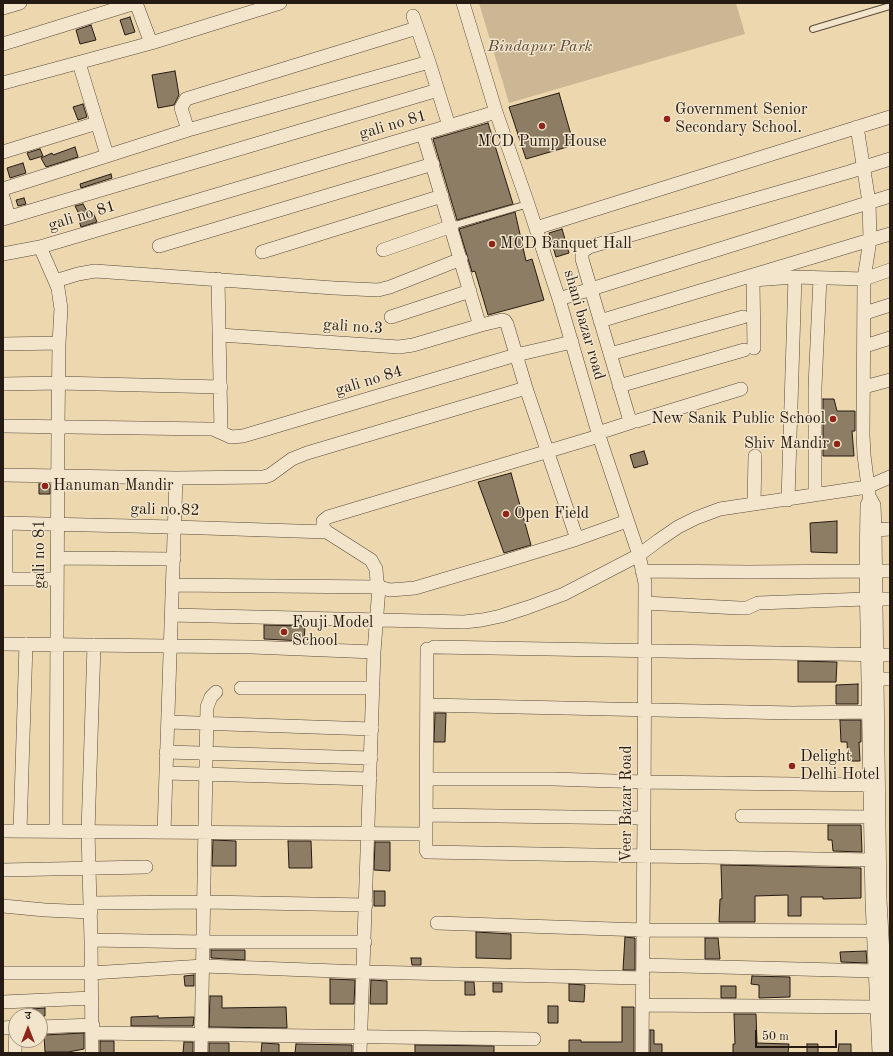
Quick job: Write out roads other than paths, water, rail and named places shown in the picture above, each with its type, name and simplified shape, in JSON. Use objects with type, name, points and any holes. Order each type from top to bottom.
[{"type":"street","points":[[3,8],[20,3]]},
{"type":"street","points":[[3,44],[100,8],[136,3],[151,43]]},
{"type":"street","points":[[3,83],[151,43],[280,3]]},
{"type":"street","name":"shani bazar road","points":[[463,3],[496,112],[559,299],[598,434],[639,555]]},
{"type":"street","points":[[188,130],[181,108],[186,99],[415,22],[449,126]]},
{"type":"street","points":[[3,189],[188,130],[429,62]]},
{"type":"street","points":[[79,63],[107,155]]},
{"type":"street","points":[[3,197],[6,218],[438,90]]},
{"type":"street","name":"gali no 81","points":[[56,831],[58,383],[61,304],[58,288],[40,247],[496,112]]},
{"type":"street","points":[[536,228],[890,117]]},
{"type":"street","points":[[3,152],[97,123]]},
{"type":"street","points":[[857,127],[869,202],[870,240],[864,279],[864,455],[868,493],[867,505],[871,599],[878,655],[879,712],[884,768],[885,900],[883,972],[886,1053]]},
{"type":"street","points":[[423,134],[452,226],[478,320],[481,325]]},
{"type":"street","points":[[632,422],[628,417],[590,288],[582,260],[582,252],[590,247],[890,159]]},
{"type":"street","points":[[159,246],[433,164]]},
{"type":"street","points":[[262,252],[442,196]]},
{"type":"street","points":[[559,299],[590,288],[890,196]]},
{"type":"street","points":[[383,250],[452,226]]},
{"type":"street","points":[[600,322],[890,234]]},
{"type":"street","points":[[3,254],[40,247]]},
{"type":"street","points":[[55,281],[95,271],[378,290],[390,287],[461,259]]},
{"type":"street","points":[[619,386],[749,349],[753,280],[794,277],[864,279],[890,270]]},
{"type":"street","points":[[788,500],[794,277]]},
{"type":"street","points":[[815,495],[815,387],[820,278]]},
{"type":"street","points":[[3,426],[208,428],[226,435],[221,387],[218,279]]},
{"type":"street","points":[[391,317],[470,291]]},
{"type":"street","points":[[865,313],[890,305]]},
{"type":"street","points":[[610,354],[743,317]]},
{"type":"street","name":"gali no.3","points":[[220,335],[399,347],[413,345],[499,320],[505,321],[516,354]]},
{"type":"street","points":[[865,346],[890,338]]},
{"type":"street","name":"gali no 84","points":[[226,435],[250,434],[516,354],[572,342]]},
{"type":"street","points":[[3,344],[59,343]]},
{"type":"street","points":[[516,354],[577,539]]},
{"type":"street","points":[[864,387],[890,380]]},
{"type":"street","points":[[3,384],[58,383],[221,387]]},
{"type":"street","points":[[3,475],[176,478],[264,477],[270,476],[292,459],[307,453],[526,388]]},
{"type":"street","points":[[360,1053],[374,652],[379,587],[376,569],[370,560],[327,532],[323,527],[323,521],[328,517],[547,451],[632,422],[741,389]]},
{"type":"street","points":[[754,504],[755,456]]},
{"type":"street","points":[[171,615],[464,622],[501,616],[564,594],[639,555],[659,540],[696,518],[720,509],[815,495],[868,493],[890,477]]},
{"type":"street","points":[[164,832],[176,478]]},
{"type":"street","points":[[868,493],[874,505],[875,530],[871,571]]},
{"type":"street","points":[[172,584],[379,587],[390,590],[414,588],[577,539],[627,521]]},
{"type":"street","points":[[5,523],[4,579],[57,579]]},
{"type":"street","name":"gali no.82","points":[[5,523],[327,532]]},
{"type":"street","points":[[875,530],[890,529]]},
{"type":"street","name":"Veer Bazar Road","points":[[639,555],[644,583],[645,603],[642,1053]]},
{"type":"street","points":[[57,558],[174,559]]},
{"type":"street","points":[[642,571],[890,571]]},
{"type":"street","points":[[645,603],[747,608],[758,603],[890,599]]},
{"type":"street","points":[[3,644],[252,647],[374,652]]},
{"type":"street","points":[[20,831],[26,644]]},
{"type":"street","points":[[92,1053],[91,907],[88,832],[94,645]]},
{"type":"street","points":[[872,860],[430,853],[426,850],[426,705],[431,648],[645,650],[878,655]]},
{"type":"street","points":[[878,655],[884,679],[870,785],[873,932],[883,972],[877,1007],[879,1053]]},
{"type":"street","points":[[241,688],[373,688]]},
{"type":"street","points":[[202,1053],[207,707],[211,697],[216,692]]},
{"type":"street","points":[[426,705],[793,713],[879,712]]},
{"type":"street","points":[[168,722],[372,729]]},
{"type":"street","points":[[166,752],[371,758]]},
{"type":"street","points":[[166,773],[370,779]]},
{"type":"street","points":[[426,779],[553,779],[644,782],[870,785]]},
{"type":"street","points":[[426,815],[644,818]]},
{"type":"street","points":[[742,816],[871,817]]},
{"type":"street","points":[[3,831],[426,834]]},
{"type":"street","points":[[3,870],[146,868]]},
{"type":"street","points":[[3,906],[45,910],[204,902],[366,905]]},
{"type":"street","points":[[437,923],[643,930],[873,932]]},
{"type":"street","points":[[91,940],[365,942]]},
{"type":"street","points":[[3,973],[91,973],[203,966],[364,972],[883,972]]},
{"type":"street","points":[[3,1002],[92,998]]},
{"type":"street","points":[[642,1005],[877,1007]]},
{"type":"street","points":[[48,1027],[202,1034],[534,1039]]},
{"type":"lane","points":[[813,29],[890,6]]},
{"type":"lane","points":[[452,226],[528,204]]},
{"type":"place","name":"Government Senior Secondary School.","points":[[667,119]]},
{"type":"place","name":"MCD Pump House","points":[[542,126]]},
{"type":"place","name":"MCD Banquet Hall","points":[[492,244]]},
{"type":"place","name":"New Sanik Public School","points":[[833,419]]},
{"type":"place","name":"Shiv Mandir","points":[[837,444]]},
{"type":"place","name":"Hanuman Mandir","points":[[45,486]]},
{"type":"place","name":"Open Field","points":[[506,514]]},
{"type":"place","name":"Fouji Model School","points":[[284,632]]},
{"type":"place","name":"Delight Delhi Hotel","points":[[792,766]]},
{"type":"park label","name":"Bindapur Park","points":[[540,47]]}]
